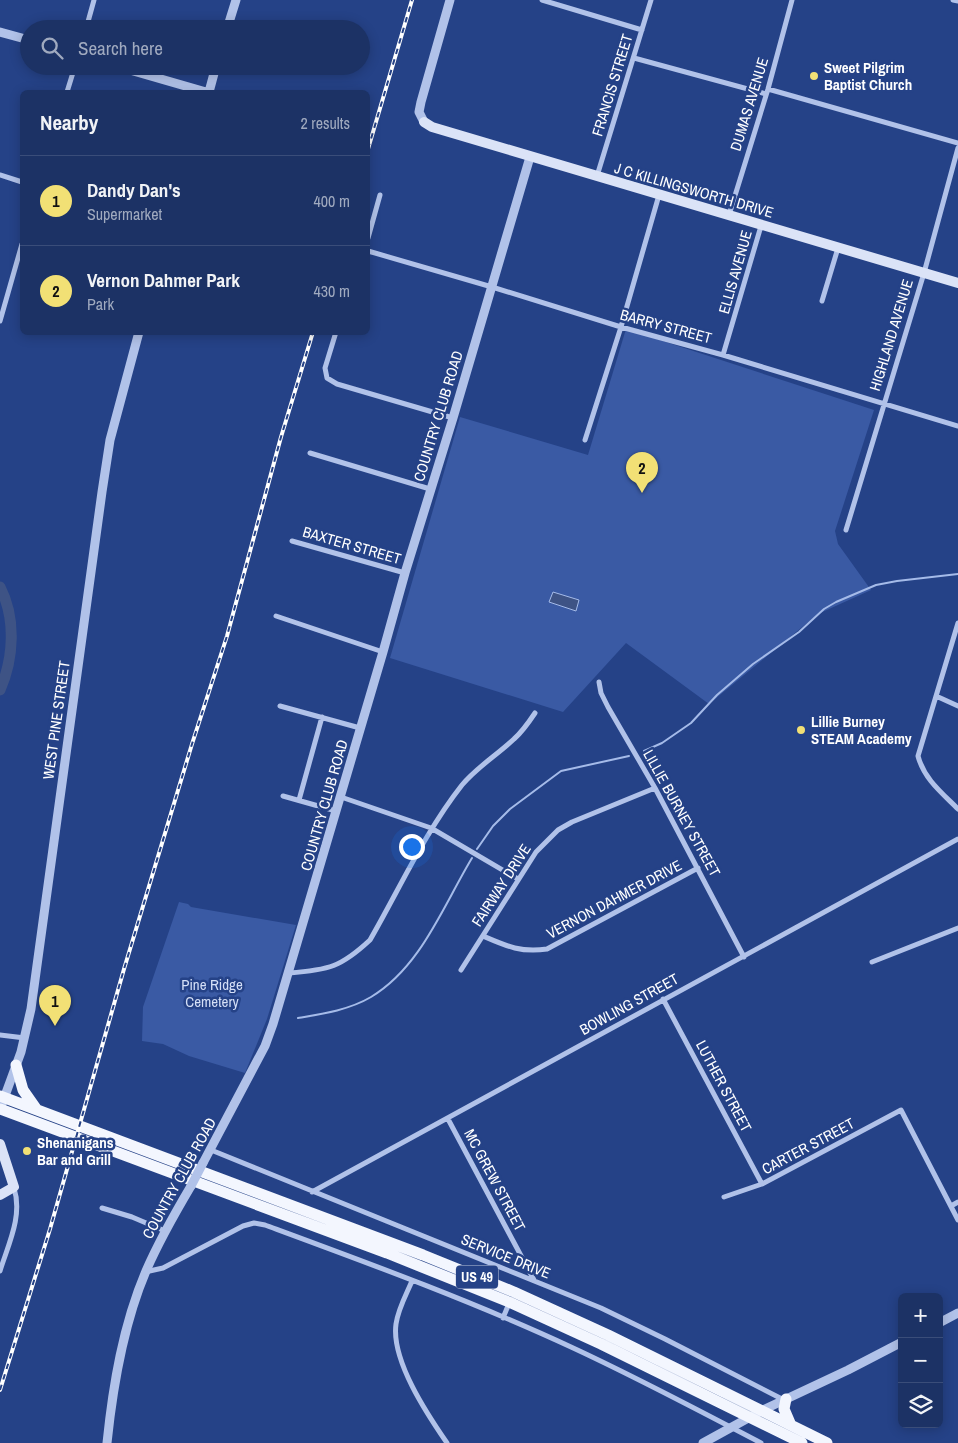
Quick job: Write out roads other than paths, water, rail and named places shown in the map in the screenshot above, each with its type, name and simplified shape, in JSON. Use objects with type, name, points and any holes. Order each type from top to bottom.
[{"type":"main road","name":"J C KILLINGSWORTH DRIVE","points":[[424,122],[432,127],[659,196],[958,283]]},
{"type":"main road","points":[[16,1064],[23,1090],[38,1111]]},
{"type":"main road","name":"US 49","points":[[1,1104],[38,1111],[423,1255],[763,1410],[827,1443]]},
{"type":"main road","name":"US 49","points":[[1,1104],[386,1253],[512,1297],[802,1443]]},
{"type":"main road","points":[[0,1144],[14,1187],[0,1195]]},
{"type":"main road","points":[[785,1399],[784,1409],[790,1424]]},
{"type":"street","points":[[88,20],[94,0]]},
{"type":"street","points":[[230,20],[236,0]]},
{"type":"street","points":[[424,122],[419,112],[421,102],[450,0]]},
{"type":"street","points":[[542,0],[642,30]]},
{"type":"street","name":"FRANCIS STREET","points":[[597,177],[651,0]]},
{"type":"street","name":"DUMAS AVENUE","points":[[729,216],[792,0]]},
{"type":"street","points":[[953,0],[958,1]]},
{"type":"street","points":[[0,32],[20,38]]},
{"type":"street","points":[[634,58],[767,91],[958,143]]},
{"type":"street","points":[[68,90],[72,75]]},
{"type":"street","points":[[148,75],[200,90]]},
{"type":"street","points":[[208,90],[213,75]]},
{"type":"street","name":"HIGHLAND AVENUE","points":[[846,530],[924,273],[958,148]]},
{"type":"street","name":"COUNTRY CLUB ROAD","points":[[108,1443],[118,1361],[145,1272],[165,1231],[204,1163],[265,1046],[289,973],[405,573],[530,157]]},
{"type":"street","points":[[0,175],[20,181]]},
{"type":"street","points":[[370,231],[380,194]]},
{"type":"street","points":[[585,440],[621,327],[659,196]]},
{"type":"street","name":"ELLIS AVENUE","points":[[723,355],[761,226]]},
{"type":"street","points":[[822,301],[838,248]]},
{"type":"street","points":[[0,321],[20,251]]},
{"type":"street","name":"BARRY STREET","points":[[370,252],[958,426]]},
{"type":"street","name":"WEST PINE STREET","points":[[1,1104],[25,1038],[35,980],[106,466],[122,393],[138,335]]},
{"type":"street","points":[[335,335],[325,368],[327,378],[337,384],[453,418]]},
{"type":"street","points":[[310,453],[430,489]]},
{"type":"street","name":"BAXTER STREET","points":[[292,541],[405,573]]},
{"type":"street","points":[[276,616],[383,652]]},
{"type":"street","points":[[958,623],[918,756],[924,772],[958,809]]},
{"type":"street","name":"LILLIE BURNEY STREET","points":[[599,682],[601,693],[608,707],[655,788],[744,956]]},
{"type":"street","points":[[936,696],[958,706]]},
{"type":"street","points":[[280,706],[360,728]]},
{"type":"street","points":[[289,973],[328,968],[356,952],[370,940],[431,828],[464,783],[477,769],[513,740],[535,713]]},
{"type":"street","points":[[299,800],[322,717]]},
{"type":"street","name":"FAIRWAY DRIVE","points":[[461,970],[536,852],[558,830],[572,822],[655,788]]},
{"type":"street","points":[[283,796],[336,811]]},
{"type":"street","points":[[341,797],[431,828],[518,879]]},
{"type":"street","name":"BOWLING STREET","points":[[312,1192],[958,839]]},
{"type":"street","name":"VERNON DAHMER DRIVE","points":[[483,936],[513,949],[547,950],[698,868]]},
{"type":"street","points":[[872,962],[958,928]]},
{"type":"street","name":"LUTHER STREET","points":[[663,1000],[762,1184]]},
{"type":"street","points":[[0,1035],[25,1038]]},
{"type":"street","name":"CARTER STREET","points":[[724,1197],[762,1184],[901,1110],[950,1206]]},
{"type":"street","name":"MC GREW STREET","points":[[448,1119],[534,1280]]},
{"type":"street","name":"SERVICE DRIVE","points":[[211,1150],[534,1280],[622,1318],[785,1399]]},
{"type":"street","points":[[0,1272],[17,1218],[14,1187]]},
{"type":"street","points":[[958,1202],[950,1206],[958,1220]]},
{"type":"street","points":[[102,1208],[132,1217],[165,1231]]},
{"type":"street","points":[[145,1272],[163,1268],[244,1226],[254,1223],[274,1228],[384,1269],[571,1347],[761,1443]]},
{"type":"street","points":[[412,1281],[398,1313],[395,1338],[397,1350],[407,1375],[447,1443]]},
{"type":"street","points":[[503,1318],[512,1297]]},
{"type":"street","points":[[943,1321],[958,1313]]},
{"type":"street","points":[[704,1443],[763,1410],[857,1366],[898,1344]]},
{"type":"waterway","points":[[644,751],[662,743],[691,723],[717,695],[753,664],[799,632],[824,609],[836,602],[876,585],[958,574]]},
{"type":"waterway","points":[[0,587],[9,612],[11,625],[8,665],[0,690]]},
{"type":"waterway","points":[[477,849],[493,826],[510,809],[561,771],[629,756]]},
{"type":"waterway","points":[[298,1018],[335,1011],[354,1005],[371,997],[389,984],[404,969],[429,934],[472,858]]},
{"type":"railway","points":[[370,142],[412,0]]},
{"type":"railway","points":[[0,1390],[50,1229],[124,969],[192,744],[227,636],[281,437],[312,335]]},
{"type":"place","name":"Sweet Pilgrim Baptist Church","points":[[814,76]]},
{"type":"place","name":"Vernon Dahmer Park","points":[[642,493]]},
{"type":"place","name":"Lillie Burney STEAM Academy","points":[[801,730]]},
{"type":"place","name":"Dandy Dan's","points":[[55,1026]]},
{"type":"place","name":"Shenanigans Bar and Grill","points":[[27,1151]]},
{"type":"park label","name":"Pine Ridge Cemetery","points":[[212,992]]}]
